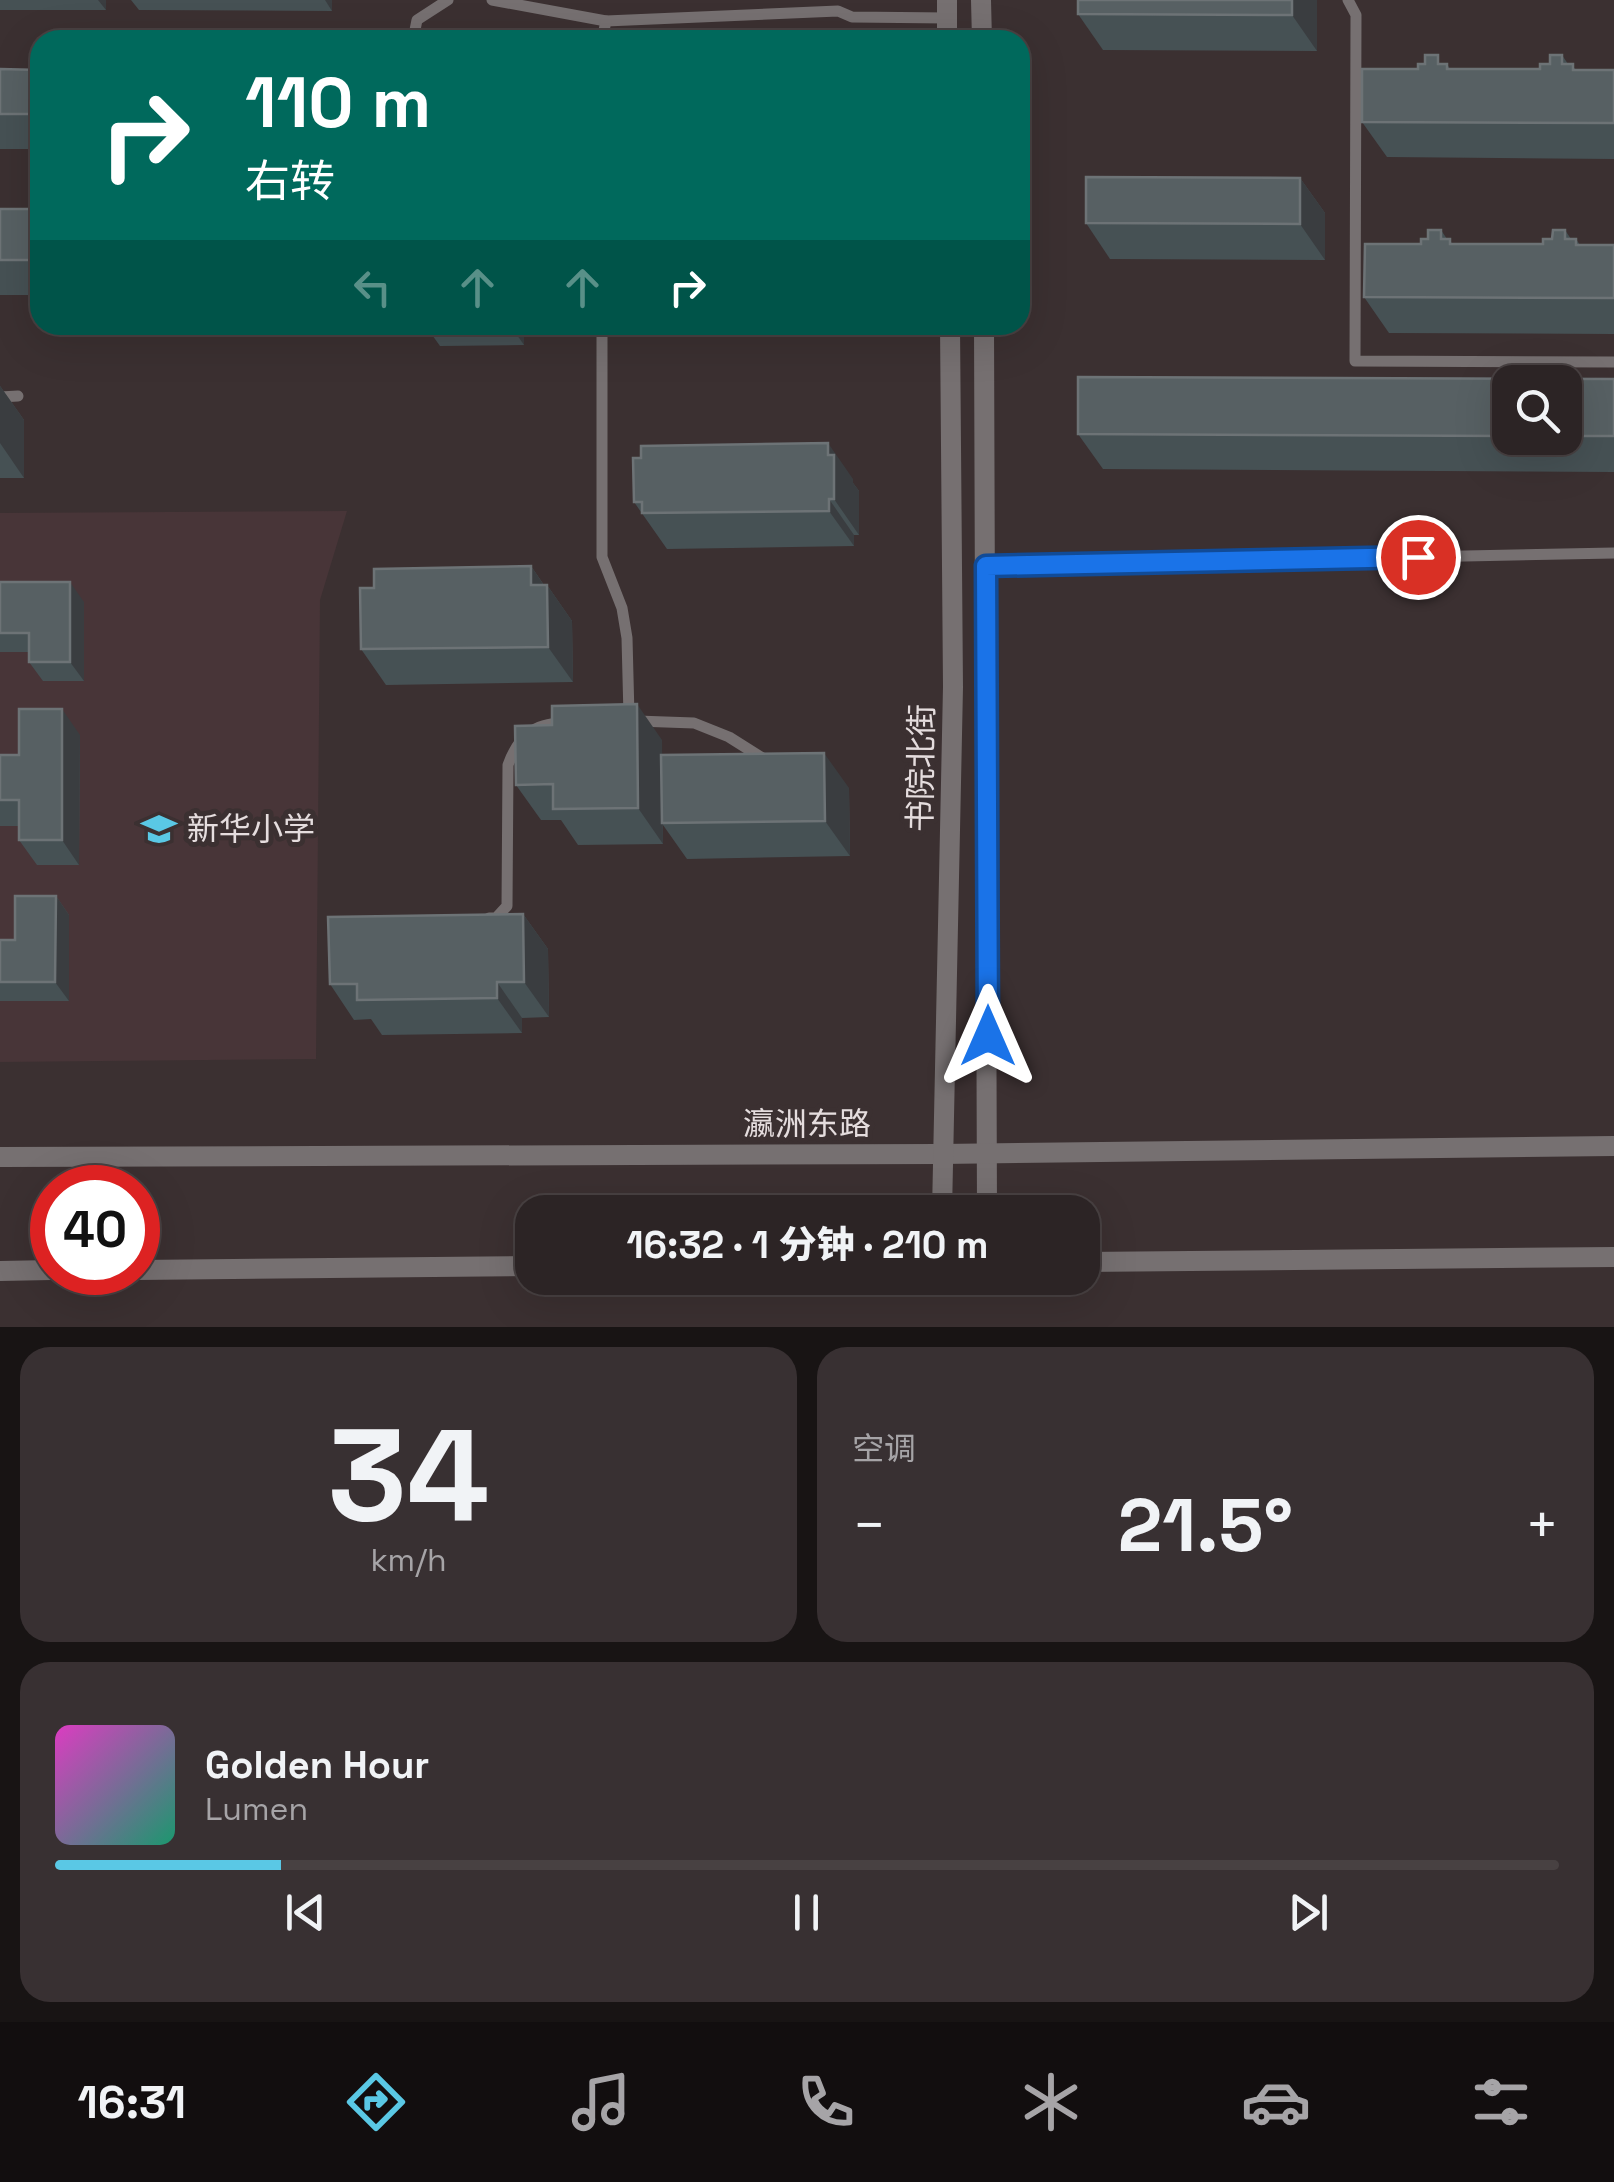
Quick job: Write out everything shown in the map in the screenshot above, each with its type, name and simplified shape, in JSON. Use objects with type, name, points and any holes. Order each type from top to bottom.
[{"type":"street","points":[[981,0],[982,30]]},
{"type":"street","name":"书院北街","points":[[942,1195],[952,687],[950,335]]},
{"type":"street","name":"书院北街","points":[[984,335],[987,1195]]},
{"type":"street","name":"瀛洲东路","points":[[0,1157],[941,1154],[1614,1146]]},
{"type":"street","points":[[1100,1262],[1614,1257]]},
{"type":"street","points":[[160,1270],[515,1266]]},
{"type":"street","points":[[0,1271],[30,1270]]},
{"type":"lane","points":[[415,30],[417,20],[448,0]]},
{"type":"lane","points":[[492,0],[606,20],[838,11],[852,17],[947,9]]},
{"type":"lane","points":[[1348,0],[1356,15],[1355,361],[1614,362]]},
{"type":"lane","points":[[604,30],[606,20]]},
{"type":"lane","points":[[602,335],[602,557],[622,608],[627,638],[629,721]]},
{"type":"lane","points":[[0,396],[18,396]]},
{"type":"lane","points":[[986,566],[1614,554]]},
{"type":"lane","points":[[478,919],[496,918],[507,906],[508,765],[514,746],[543,723],[578,722]]},
{"type":"lane","points":[[612,722],[694,723],[728,737],[767,761],[780,761]]},
{"type":"shaded area","name":"新华小学","points":[[347,511],[320,600],[316,1059],[0,1062],[0,513]]},
{"type":"building","points":[[1078,0],[1292,0],[1292,15],[1078,14]]},
{"type":"building","points":[[1425,55],[1438,55],[1438,64],[1447,64],[1447,69],[1540,69],[1540,64],[1550,64],[1550,55],[1562,55],[1562,64],[1573,64],[1573,70],[1614,70],[1614,123],[1362,122],[1362,69],[1418,69],[1418,64],[1425,64]]},
{"type":"building","points":[[0,69],[30,70],[30,114],[0,114]]},
{"type":"building","points":[[1086,177],[1300,178],[1300,224],[1086,223]]},
{"type":"building","points":[[0,209],[30,209],[30,260],[0,260]]},
{"type":"building","points":[[1428,230],[1441,230],[1441,239],[1450,239],[1450,244],[1543,244],[1543,239],[1552,239],[1553,230],[1565,230],[1565,239],[1576,239],[1576,245],[1614,245],[1614,298],[1364,297],[1365,244],[1421,244],[1421,239],[1428,239]]},
{"type":"building","points":[[1078,377],[1492,379],[1492,436],[1078,434]]},
{"type":"building","points":[[1582,379],[1614,379],[1614,436],[1582,436]]},
{"type":"building","points":[[828,443],[828,455],[834,455],[834,499],[829,499],[829,511],[642,513],[642,502],[634,502],[633,458],[641,458],[641,446]]},
{"type":"building","points":[[531,566],[531,585],[547,585],[548,647],[361,649],[360,588],[374,588],[374,569]]},
{"type":"building","points":[[0,582],[70,582],[70,662],[29,662],[29,633],[0,633]]},
{"type":"building","points":[[637,704],[638,808],[553,809],[553,784],[516,785],[515,726],[552,725],[552,706]]},
{"type":"building","points":[[19,709],[62,709],[62,840],[19,840],[19,800],[0,800],[0,755],[19,755]]},
{"type":"building","points":[[824,753],[825,821],[662,823],[661,755]]},
{"type":"building","points":[[15,896],[56,896],[55,982],[0,982],[0,940],[15,940]]},
{"type":"building","points":[[523,914],[524,982],[497,982],[497,998],[357,1000],[357,984],[330,984],[328,917]]},
{"type":"place","name":"新华小学","points":[[159,829]]},
{"type":"route","points":[[988,1036],[986,566],[1418,557]]}]
